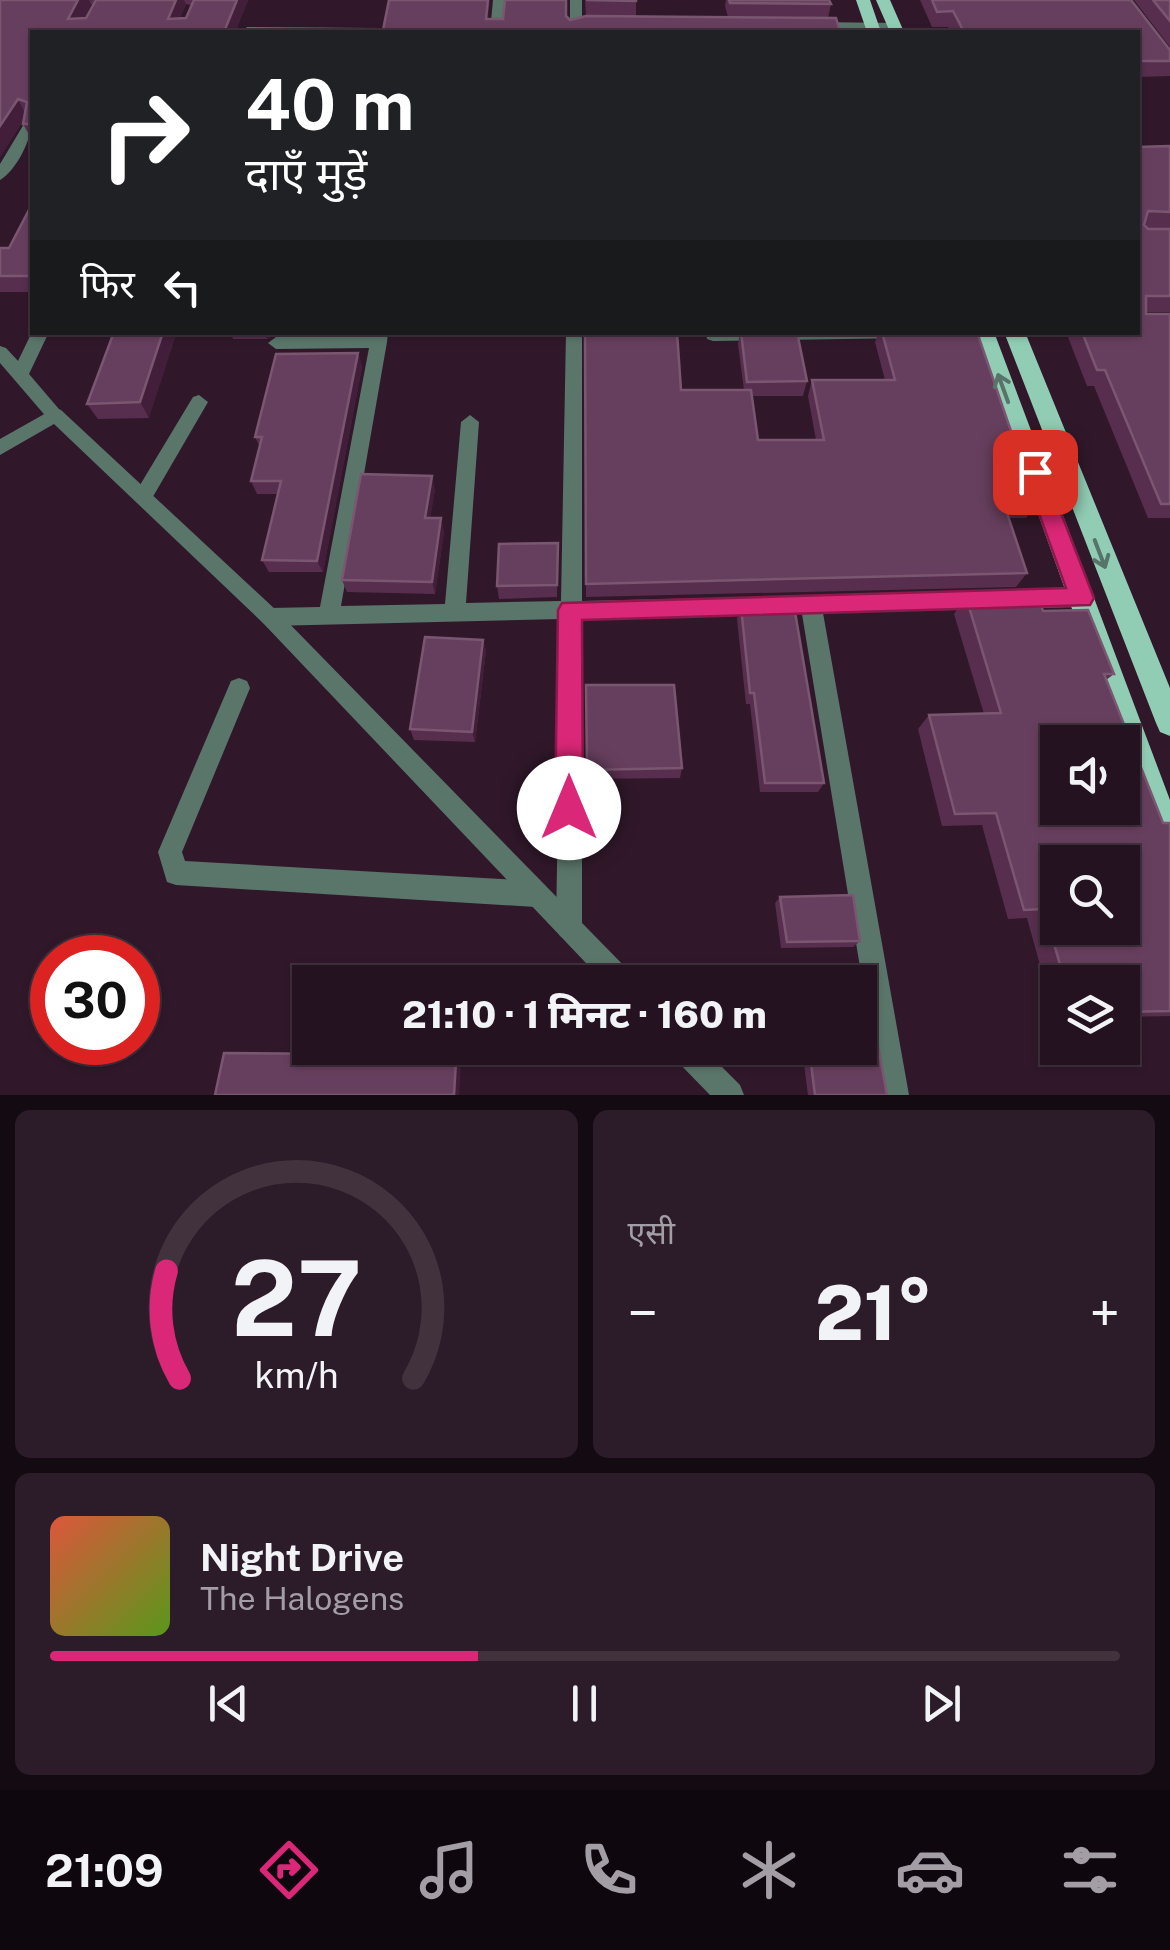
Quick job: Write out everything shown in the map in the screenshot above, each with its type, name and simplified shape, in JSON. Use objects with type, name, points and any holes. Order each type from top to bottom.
[{"type":"main road","points":[[862,0],[873,30]]},
{"type":"main road","points":[[883,0],[896,30]]},
{"type":"main road","points":[[984,335],[1170,841]]},
{"type":"main road","points":[[1015,335],[1170,724]]},
{"type":"street","points":[[496,30],[499,0]]},
{"type":"street","points":[[576,0],[576,28],[595,24]]},
{"type":"street","points":[[793,26],[896,30]]},
{"type":"street","points":[[0,176],[30,125]]},
{"type":"street","points":[[22,373],[40,335]]},
{"type":"street","points":[[568,928],[574,335]]},
{"type":"street","points":[[713,336],[762,335]]},
{"type":"street","points":[[276,343],[379,338],[329,616]]},
{"type":"street","points":[[0,352],[55,415],[270,617],[605,965]]},
{"type":"street","points":[[144,495],[199,402]]},
{"type":"street","points":[[0,448],[55,415]]},
{"type":"street","points":[[455,613],[470,422]]},
{"type":"street","points":[[270,617],[1082,598]]},
{"type":"street","points":[[812,605],[895,1095]]},
{"type":"street","points":[[239,688],[170,852],[176,874],[536,894]]},
{"type":"street","points":[[701,1065],[730,1095]]},
{"type":"building","points":[[0,0],[78,0],[68,19],[86,18],[96,0],[176,0],[168,19],[186,18],[194,0],[237,0],[225,30],[30,30],[30,124],[23,124],[27,102],[18,99],[0,126]]},
{"type":"building","points":[[389,0],[488,0],[486,19],[503,19],[505,0],[566,0],[566,16],[570,20],[586,16],[836,18],[839,30],[383,30]]},
{"type":"building","points":[[729,0],[829,0],[831,4],[730,3]]},
{"type":"building","points":[[932,0],[1131,0],[1170,50],[1170,61],[1140,61],[1140,30],[963,30],[953,11],[937,12]]},
{"type":"building","points":[[1153,0],[1170,0],[1170,21]]},
{"type":"building","points":[[1170,146],[1170,212],[1148,211],[1144,225],[1148,229],[1170,229],[1170,296],[1146,296],[1146,314],[1170,314],[1170,504],[1161,504],[1105,370],[1097,370],[1083,335],[1140,335],[1140,147]]},
{"type":"building","points":[[30,208],[30,276],[0,276],[0,248],[9,248]]},
{"type":"building","points":[[113,335],[162,335],[140,402],[87,404]]},
{"type":"building","points":[[585,335],[677,335],[681,390],[751,390],[758,440],[824,440],[812,380],[895,380],[883,335],[978,335],[1036,504],[1004,504],[1027,573],[586,584]]},
{"type":"building","points":[[741,335],[798,335],[807,381],[747,382]]},
{"type":"building","points":[[358,353],[317,561],[262,560],[281,481],[251,481],[262,437],[255,437],[276,354]]},
{"type":"building","points":[[361,474],[432,476],[425,518],[441,518],[432,582],[342,580]]},
{"type":"building","points":[[558,543],[557,585],[497,586],[499,544]]},
{"type":"building","points":[[1038,595],[1043,611],[1088,610],[1114,674],[1104,674],[1124,725],[1040,725],[1040,825],[1140,825],[1140,765],[1163,823],[1170,825],[1170,1011],[1140,1012],[1140,965],[1060,965],[1054,945],[1140,945],[1140,845],[1040,845],[1040,909],[1024,910],[996,813],[955,814],[929,715],[1001,713],[966,597]]},
{"type":"building","points":[[794,606],[824,783],[765,783],[741,607]]},
{"type":"building","points":[[425,637],[483,640],[472,732],[410,729]]},
{"type":"building","points":[[586,685],[674,685],[682,768],[587,770]]},
{"type":"building","points":[[853,895],[860,941],[787,942],[780,897]]},
{"type":"building","points":[[877,1040],[887,1095],[815,1095],[811,1065],[877,1065]]},
{"type":"building","points":[[224,1053],[292,1054],[292,1065],[456,1065],[454,1095],[215,1095]]},
{"type":"route","points":[[569,808],[570,610],[1082,598],[1035,472]]}]
